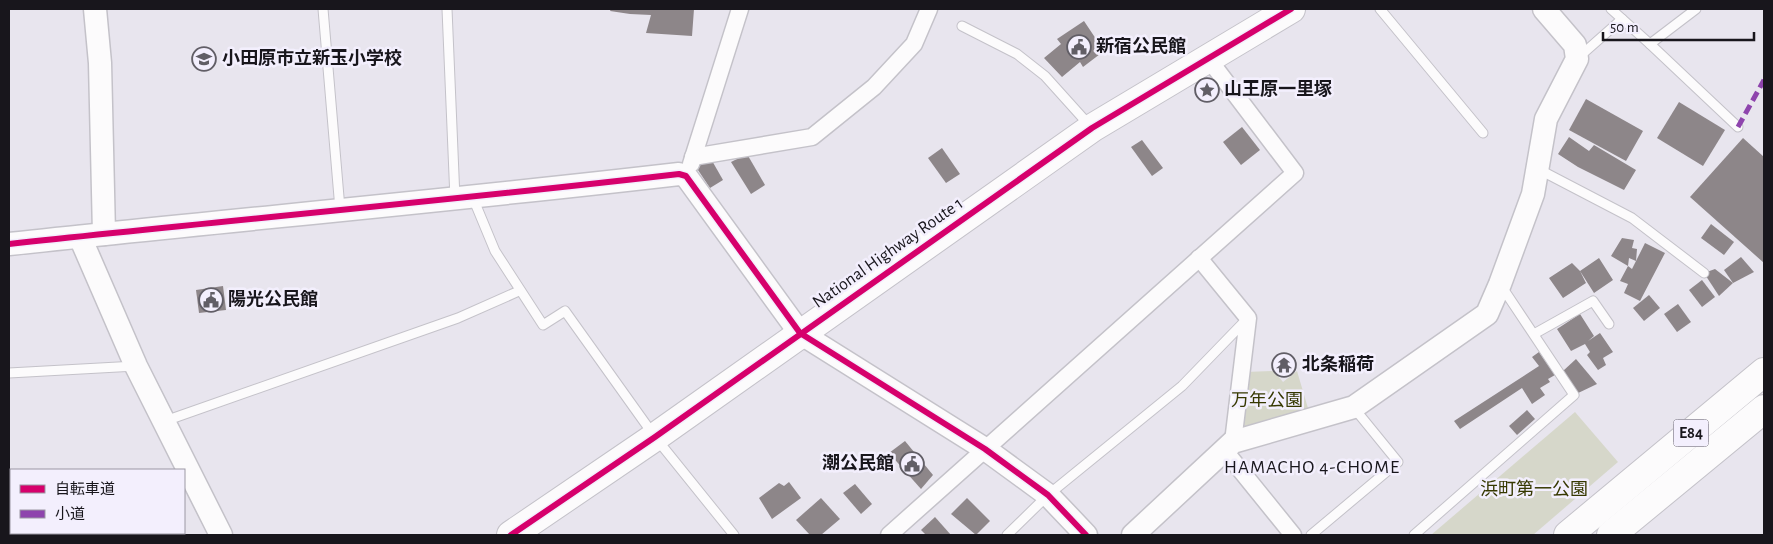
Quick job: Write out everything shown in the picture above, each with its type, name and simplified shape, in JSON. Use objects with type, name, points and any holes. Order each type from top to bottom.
[{"type":"highway","name":"National Highway Route 1","points":[[511,535],[655,437],[1092,128],[1276,12]]},
{"type":"highway","name":"E84","points":[[1568,535],[1764,372]]},
{"type":"highway","name":"E84","points":[[1611,535],[1764,408]]},
{"type":"street","points":[[95,9],[100,63],[104,234]]},
{"type":"street","points":[[690,166],[740,9]]},
{"type":"street","points":[[9,244],[340,209],[464,198],[679,174],[690,166],[812,137],[874,87],[914,44],[929,9]]},
{"type":"street","points":[[1133,535],[1229,447],[1354,407],[1487,314],[1533,194],[1546,119],[1577,59],[1574,45],[1544,9]]},
{"type":"street","points":[[889,535],[1295,174],[1207,57]]},
{"type":"street","points":[[690,166],[800,333],[985,449],[1048,495],[1086,535]]},
{"type":"street","points":[[80,237],[136,366],[220,535]]},
{"type":"street","points":[[1199,258],[1248,318],[1229,447],[1287,533]]},
{"type":"lane","points":[[323,9],[340,209]]},
{"type":"lane","points":[[447,9],[464,198],[519,291],[543,325],[565,311],[655,437],[734,535]]},
{"type":"lane","points":[[1380,9],[1483,133]]},
{"type":"lane","points":[[1611,9],[1738,127]]},
{"type":"lane","points":[[1650,44],[1696,9]]},
{"type":"lane","points":[[1577,59],[1622,19]]},
{"type":"lane","points":[[962,26],[1018,54],[1045,76],[1092,128]]},
{"type":"lane","points":[[1538,169],[1632,218],[1704,273]]},
{"type":"lane","points":[[1414,535],[1574,395],[1500,284]]},
{"type":"lane","points":[[165,421],[448,321],[519,291]]},
{"type":"lane","points":[[1534,334],[1593,300],[1609,324]]},
{"type":"lane","points":[[1007,535],[1048,495],[1182,386],[1248,318]]},
{"type":"lane","points":[[9,374],[136,366]]},
{"type":"lane","points":[[1311,535],[1398,462],[1354,407]]},
{"type":"green space","name":"万年公園","points":[[1274,371],[1283,382],[1297,371],[1310,415],[1238,436],[1245,372]]},
{"type":"green space","name":"浜町第一公園","points":[[1575,412],[1618,462],[1533,535],[1431,535]]},
{"type":"building","points":[[611,9],[694,9],[692,36],[646,33],[651,15],[610,11]]},
{"type":"building","name":"新宿公民館","points":[[1084,21],[1104,51],[1083,67],[1080,62],[1062,77],[1044,58],[1061,44],[1057,39]]},
{"type":"building","points":[[1586,99],[1643,131],[1626,161],[1569,130]]},
{"type":"building","points":[[1679,102],[1725,130],[1703,166],[1657,138]]},
{"type":"building","points":[[1242,127],[1260,150],[1241,165],[1223,142]]},
{"type":"building","points":[[1569,137],[1589,151],[1594,145],[1636,170],[1624,190],[1578,167],[1558,154]]},
{"type":"building","points":[[1743,138],[1764,157],[1764,263],[1690,197]]},
{"type":"building","points":[[1142,140],[1163,168],[1152,176],[1131,147]]},
{"type":"building","points":[[942,148],[960,174],[946,183],[928,158]]},
{"type":"building","points":[[747,154],[765,185],[751,194],[731,162]]},
{"type":"building","points":[[711,159],[723,180],[710,188],[694,164]]},
{"type":"building","points":[[1711,224],[1734,242],[1724,255],[1701,238]]},
{"type":"building","points":[[1622,238],[1634,240],[1632,248],[1637,249],[1636,261],[1629,258],[1628,266],[1611,256]]},
{"type":"building","points":[[1645,243],[1665,253],[1640,301],[1624,293],[1628,284],[1620,281],[1628,266],[1632,269]]},
{"type":"building","points":[[1741,257],[1754,272],[1733,283],[1724,270]]},
{"type":"building","points":[[1599,258],[1613,280],[1594,293],[1580,271]]},
{"type":"building","points":[[1572,263],[1580,271],[1586,283],[1563,298],[1549,278]]},
{"type":"building","points":[[1715,269],[1733,283],[1719,296],[1704,273]]},
{"type":"building","points":[[1702,280],[1715,297],[1702,307],[1689,290]]},
{"type":"building","name":"陽光公民館","points":[[223,286],[226,310],[199,313],[196,290]]},
{"type":"building","points":[[1649,295],[1660,308],[1644,321],[1633,308]]},
{"type":"building","points":[[1678,304],[1691,322],[1677,332],[1664,314]]},
{"type":"building","points":[[1580,314],[1594,336],[1588,341],[1600,333],[1613,352],[1603,358],[1606,365],[1598,370],[1587,355],[1590,352],[1585,344],[1571,351],[1557,329]]},
{"type":"building","points":[[1539,352],[1555,375],[1548,379],[1550,382],[1540,388],[1545,395],[1532,404],[1522,388],[1460,429],[1454,421],[1539,366],[1532,357]]},
{"type":"building","name":"北条稲荷","points":[[1285,353],[1295,367],[1284,377],[1273,363]]},
{"type":"building","points":[[1576,359],[1597,384],[1574,395],[1563,371]]},
{"type":"building","points":[[1527,410],[1535,419],[1517,435],[1509,426]]},
{"type":"building","name":"潮公民館","points":[[905,441],[933,475],[921,489],[889,453]]},
{"type":"building","points":[[789,482],[801,498],[772,519],[759,498],[779,483],[784,486]]},
{"type":"building","points":[[855,484],[872,504],[861,514],[843,493]]},
{"type":"building","points":[[821,498],[840,519],[821,535],[810,535],[796,520]]},
{"type":"building","points":[[967,498],[990,521],[976,535],[951,514]]},
{"type":"building","points":[[935,517],[951,535],[926,535],[921,530]]},
{"type":"marked path","points":[[1738,127],[1764,80]]},
{"type":"cycle path","points":[[511,535],[655,437],[1092,128],[1291,9]]},
{"type":"cycle path","points":[[9,244],[512,193],[679,174],[686,176],[800,333],[985,449],[1048,495],[1086,535]]},
{"type":"place","name":"新宿公民館","points":[[1079,47]]},
{"type":"place","name":"小田原市立新玉小学校","points":[[204,59]]},
{"type":"place","name":"山王原一里塚","points":[[1207,90]]},
{"type":"place","name":"陽光公民館","points":[[211,300]]},
{"type":"place","name":"北条稲荷","points":[[1284,365]]},
{"type":"place","name":"潮公民館","points":[[912,464]]},
{"type":"district","name":"HAMACHO 4-CHOME","points":[[1312,467]]}]
